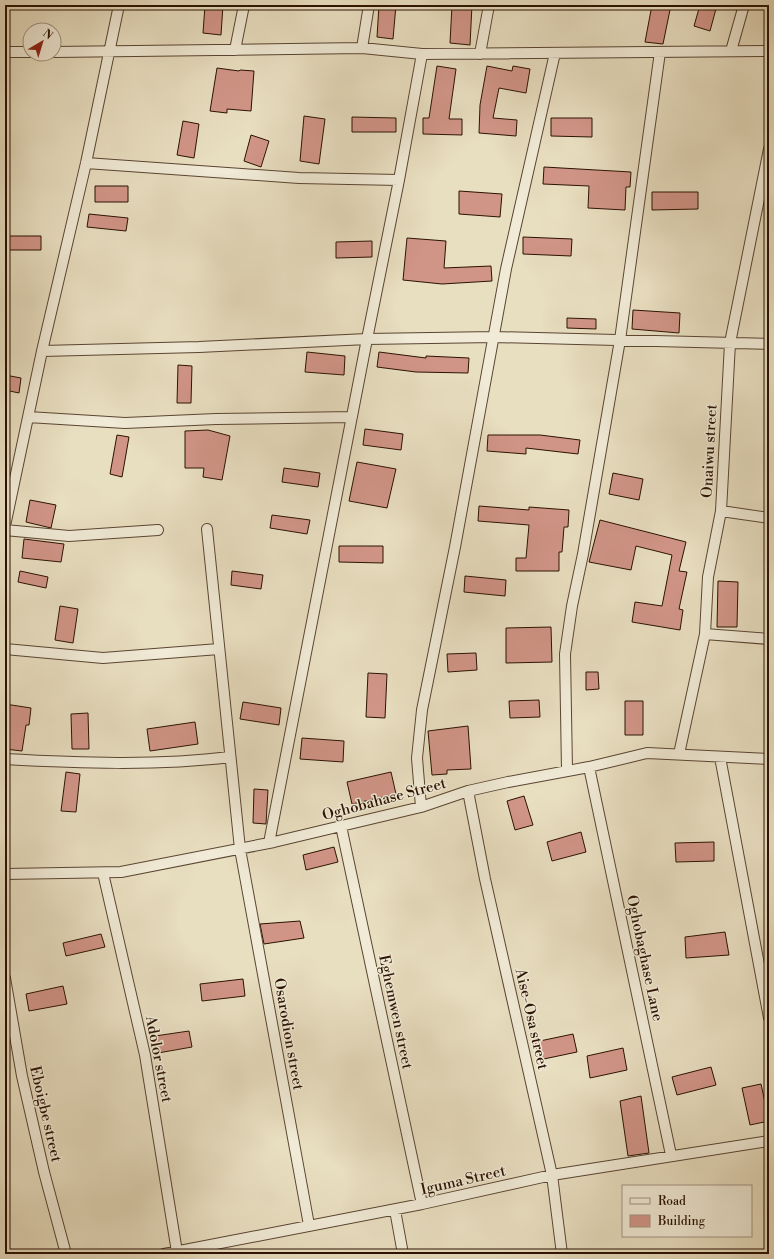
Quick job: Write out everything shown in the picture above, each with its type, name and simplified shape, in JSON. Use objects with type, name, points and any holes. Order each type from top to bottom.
[{"type":"street","points":[[5,526],[42,351],[86,163],[119,5]]},
{"type":"street","points":[[235,50],[244,5]]},
{"type":"street","points":[[362,48],[370,5]]},
{"type":"street","points":[[480,54],[489,5]]},
{"type":"street","points":[[731,51],[744,5]]},
{"type":"street","points":[[62,52],[362,48],[422,54],[769,51]]},
{"type":"street","points":[[5,52],[22,52]]},
{"type":"street","points":[[567,770],[565,654],[572,606],[583,554],[620,340],[660,52]]},
{"type":"street","points":[[421,807],[417,758],[422,710],[455,548],[506,269],[555,53]]},
{"type":"street","points":[[269,843],[366,339],[400,180],[422,54]]},
{"type":"street","name":"Onaiwu street","points":[[679,754],[704,634],[708,577],[720,511],[730,343],[769,149]]},
{"type":"street","points":[[86,163],[300,178],[400,180]]},
{"type":"street","points":[[42,351],[199,347],[366,339],[494,337],[769,344]]},
{"type":"street","points":[[28,417],[125,423],[216,418],[352,417]]},
{"type":"street","points":[[720,511],[769,518]]},
{"type":"street","name":"Osarodion street","points":[[207,529],[240,849],[309,1225]]},
{"type":"street","points":[[5,530],[69,536],[158,530]]},
{"type":"street","points":[[704,634],[769,639]]},
{"type":"street","points":[[5,650],[102,658],[219,649]]},
{"type":"street","name":"Oghobahase Street","points":[[5,874],[120,872],[269,843],[421,807],[468,792],[567,770],[590,768],[647,753],[769,759]]},
{"type":"street","points":[[5,759],[51,762],[194,762],[230,757]]},
{"type":"street","points":[[720,757],[769,1018]]},
{"type":"street","name":"Oghobaghase Lane","points":[[590,768],[671,1155]]},
{"type":"street","name":"Aise-Osa street","points":[[468,792],[485,879],[552,1175],[562,1254]]},
{"type":"street","name":"Eghemwen street","points":[[341,826],[422,1204]]},
{"type":"street","name":"Adolor street","points":[[103,873],[145,1055],[177,1252]]},
{"type":"street","name":"Eboigbe street","points":[[5,978],[22,1076],[44,1172],[66,1254]]},
{"type":"street","name":"Iguma Street","points":[[164,1254],[309,1225],[395,1210],[552,1175],[671,1155],[769,1141]]},
{"type":"street","points":[[395,1210],[403,1254]]},
{"type":"building","points":[[205,5],[223,5],[221,35],[203,33]]},
{"type":"building","points":[[379,5],[396,5],[393,39],[377,37]]},
{"type":"building","points":[[452,5],[472,5],[470,45],[450,43]]},
{"type":"building","points":[[652,5],[671,5],[663,44],[645,42]]},
{"type":"building","points":[[700,5],[717,5],[710,31],[694,26]]},
{"type":"building","points":[[437,66],[456,69],[449,119],[462,119],[462,135],[423,134],[423,118],[429,118]]},
{"type":"building","points":[[487,66],[512,71],[513,66],[530,69],[526,93],[499,88],[493,118],[517,120],[516,136],[479,133],[480,105]]},
{"type":"building","points":[[217,68],[239,71],[254,71],[251,111],[227,109],[227,113],[210,111]]},
{"type":"building","points":[[304,116],[325,119],[319,164],[300,161]]},
{"type":"building","points":[[352,117],[396,118],[396,132],[352,132]]},
{"type":"building","points":[[551,118],[592,118],[592,137],[551,136]]},
{"type":"building","points":[[183,121],[199,124],[194,158],[177,155]]},
{"type":"building","points":[[251,135],[269,141],[261,167],[244,161]]},
{"type":"building","points":[[544,167],[631,172],[630,187],[626,187],[625,210],[588,208],[589,186],[543,184]]},
{"type":"building","points":[[95,186],[128,186],[128,202],[95,202]]},
{"type":"building","points":[[459,191],[502,194],[500,217],[459,214]]},
{"type":"building","points":[[652,192],[698,192],[698,209],[652,210]]},
{"type":"building","points":[[89,214],[128,218],[126,231],[87,227]]},
{"type":"building","points":[[8,236],[41,236],[41,250],[8,250]]},
{"type":"building","points":[[523,237],[572,239],[571,256],[523,254]]},
{"type":"building","points":[[407,238],[446,241],[444,268],[491,266],[492,281],[442,284],[403,280]]},
{"type":"building","points":[[372,241],[372,257],[336,258],[336,242]]},
{"type":"building","points":[[633,310],[680,313],[679,333],[632,329]]},
{"type":"building","points":[[567,318],[596,319],[596,329],[567,328]]},
{"type":"building","points":[[307,352],[345,356],[344,375],[305,372]]},
{"type":"building","points":[[379,352],[426,358],[426,356],[469,358],[468,373],[416,372],[377,367]]},
{"type":"building","points":[[178,365],[192,366],[191,403],[177,403]]},
{"type":"building","points":[[5,375],[21,378],[19,393],[5,390]]},
{"type":"building","points":[[365,429],[403,434],[401,450],[363,445]]},
{"type":"building","points":[[208,430],[230,436],[222,480],[203,477],[204,468],[185,468],[185,431]]},
{"type":"building","points":[[117,435],[129,437],[122,477],[110,474]]},
{"type":"building","points":[[488,435],[540,435],[580,440],[578,454],[526,448],[526,454],[487,451]]},
{"type":"building","points":[[357,462],[396,469],[387,508],[349,501]]},
{"type":"building","points":[[284,468],[320,473],[318,487],[282,482]]},
{"type":"building","points":[[613,473],[643,479],[639,500],[609,494]]},
{"type":"building","points":[[30,500],[56,505],[51,528],[26,522]]},
{"type":"building","points":[[479,506],[529,510],[529,507],[569,510],[568,527],[564,527],[562,552],[559,552],[559,571],[516,571],[516,558],[526,558],[529,525],[478,521]]},
{"type":"building","points":[[272,515],[310,520],[307,534],[270,528]]},
{"type":"building","points":[[600,520],[686,542],[679,571],[687,572],[679,609],[683,610],[680,630],[632,622],[635,602],[662,606],[672,555],[636,546],[631,570],[589,562]]},
{"type":"building","points":[[24,539],[64,544],[61,562],[22,558]]},
{"type":"building","points":[[339,546],[383,546],[383,563],[339,562]]},
{"type":"building","points":[[20,571],[48,577],[46,588],[18,582]]},
{"type":"building","points":[[232,571],[263,575],[261,589],[231,585]]},
{"type":"building","points":[[465,576],[506,580],[505,596],[464,592]]},
{"type":"building","points":[[718,581],[738,582],[737,627],[717,627]]},
{"type":"building","points":[[60,606],[78,609],[73,643],[55,640]]},
{"type":"building","points":[[551,627],[552,662],[506,663],[506,628]]},
{"type":"building","points":[[476,653],[477,670],[448,672],[447,654]]},
{"type":"building","points":[[586,672],[598,672],[599,689],[586,690]]},
{"type":"building","points":[[368,673],[387,674],[385,718],[366,717]]},
{"type":"building","points":[[539,700],[540,717],[510,718],[509,701]]},
{"type":"building","points":[[625,701],[643,701],[643,735],[625,735]]},
{"type":"building","points":[[243,702],[281,708],[279,725],[240,719]]},
{"type":"building","points":[[5,704],[31,708],[29,725],[26,725],[22,751],[5,749]]},
{"type":"building","points":[[88,713],[89,749],[72,749],[71,714]]},
{"type":"building","points":[[195,722],[198,744],[150,751],[147,729]]},
{"type":"building","points":[[468,726],[471,769],[447,770],[447,774],[432,775],[428,731]]},
{"type":"building","points":[[302,738],[344,741],[343,762],[300,759]]},
{"type":"building","points":[[66,772],[80,774],[76,812],[61,811]]},
{"type":"building","points":[[391,772],[396,794],[352,804],[347,782]]},
{"type":"building","points":[[254,789],[268,790],[266,824],[253,823]]},
{"type":"building","points":[[524,796],[533,825],[515,830],[507,801]]},
{"type":"building","points":[[581,832],[586,852],[552,861],[547,842]]},
{"type":"building","points":[[714,842],[714,861],[676,862],[675,843]]},
{"type":"building","points":[[334,847],[338,862],[306,870],[303,855]]},
{"type":"building","points":[[300,921],[304,938],[264,944],[260,924]]},
{"type":"building","points":[[725,932],[729,955],[686,958],[685,937]]},
{"type":"building","points":[[101,934],[105,947],[66,956],[63,943]]},
{"type":"building","points":[[243,979],[245,996],[202,1001],[200,984]]},
{"type":"building","points":[[63,986],[67,1004],[29,1011],[26,994]]},
{"type":"building","points":[[189,1031],[192,1047],[158,1053],[155,1036]]},
{"type":"building","points":[[573,1034],[577,1052],[539,1060],[535,1042]]},
{"type":"building","points":[[623,1048],[627,1070],[590,1078],[587,1056]]},
{"type":"building","points":[[711,1067],[716,1085],[677,1095],[672,1077]]},
{"type":"building","points":[[761,1084],[769,1121],[750,1125],[742,1088]]},
{"type":"building","points":[[641,1096],[649,1153],[628,1156],[620,1101]]}]
